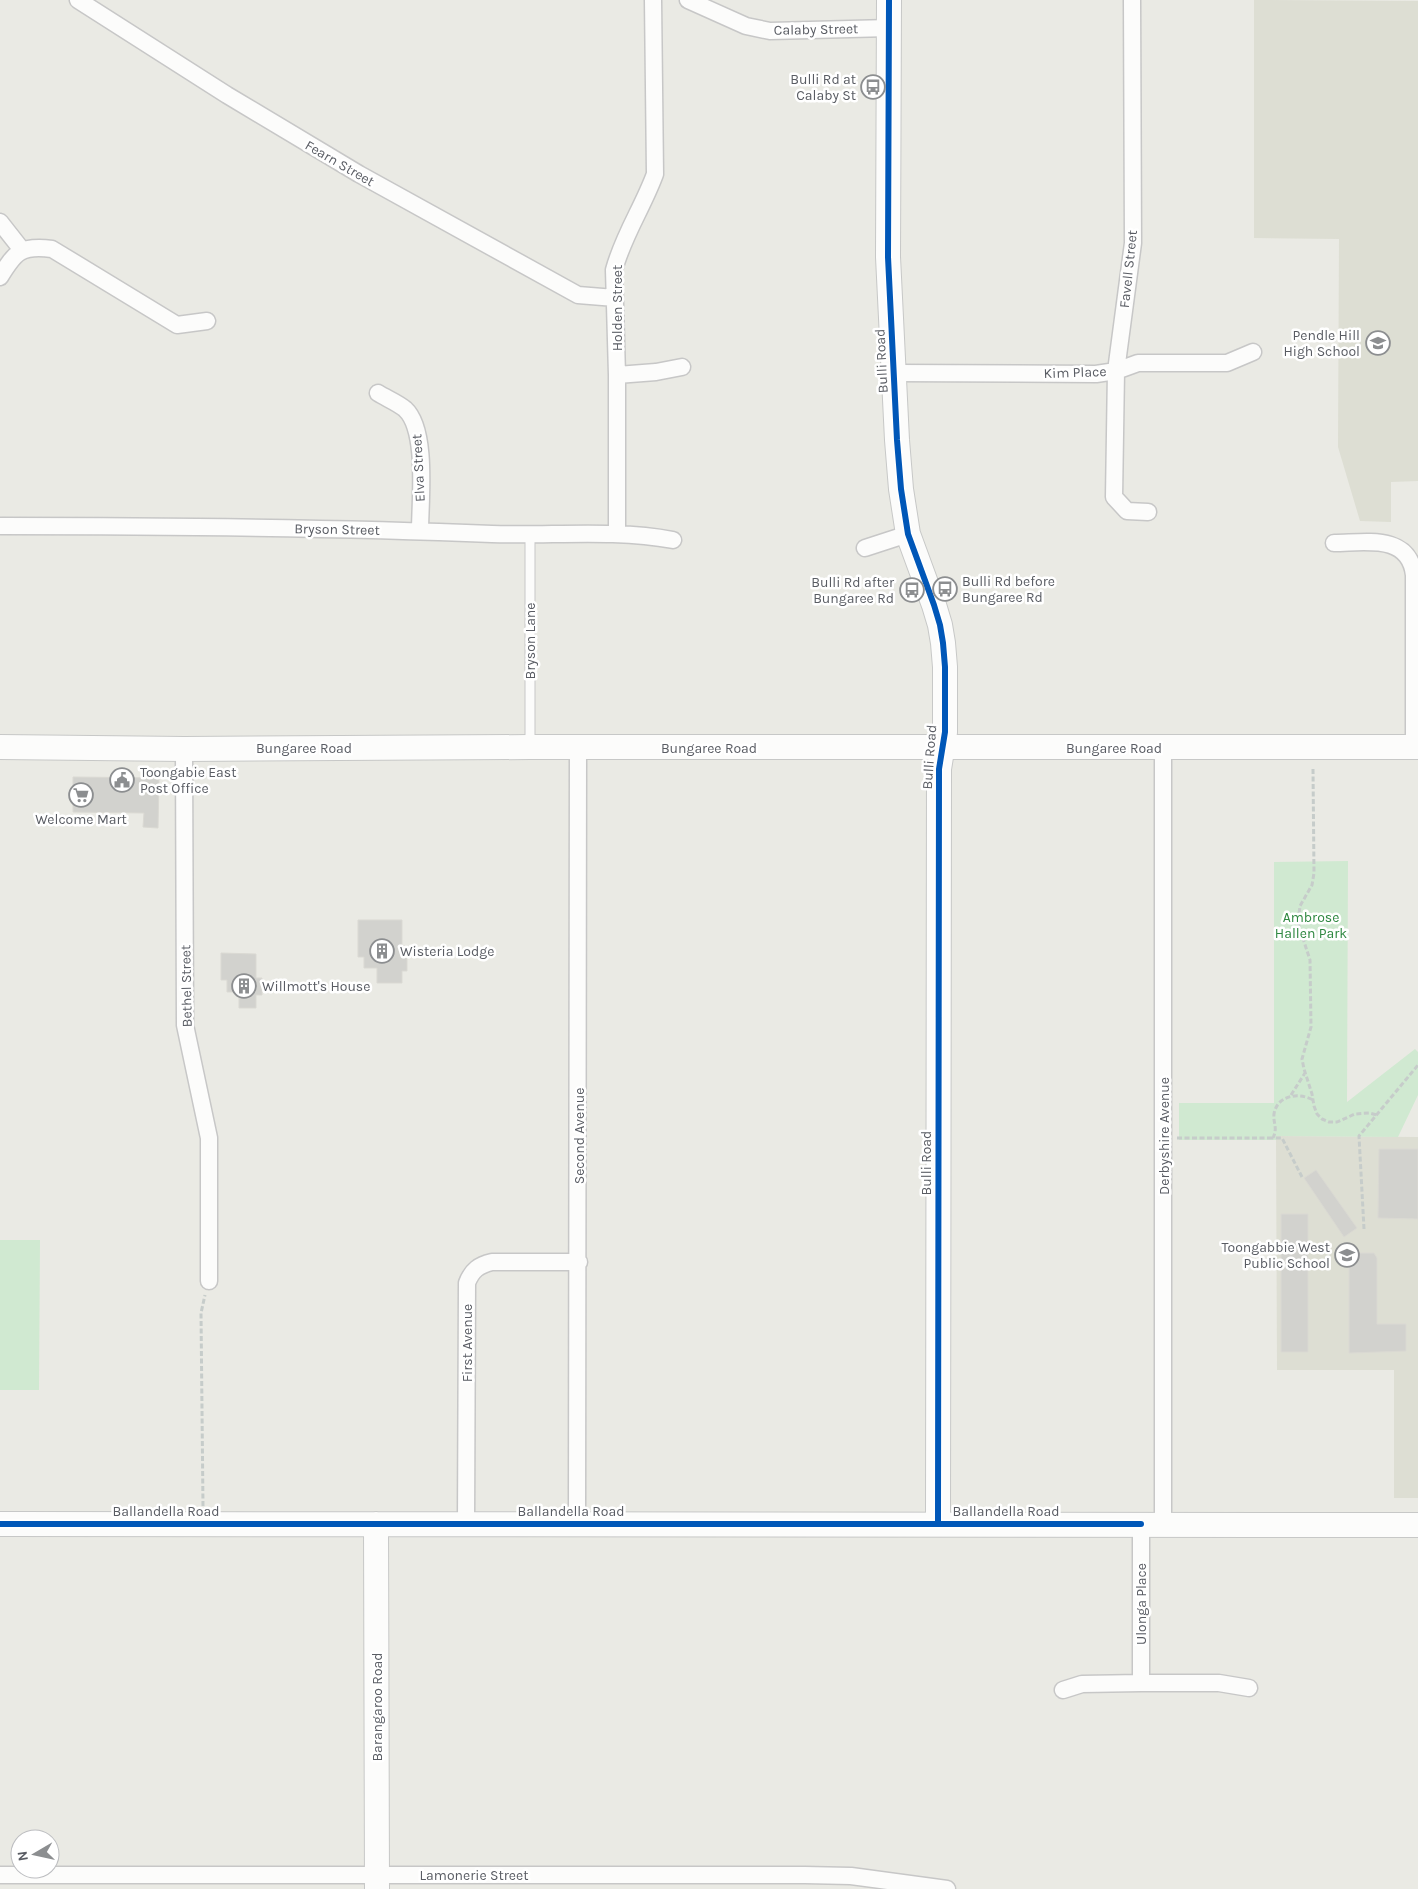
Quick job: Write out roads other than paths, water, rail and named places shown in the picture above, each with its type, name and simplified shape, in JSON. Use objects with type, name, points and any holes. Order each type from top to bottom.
[{"type":"street","name":"Fearn Street","points":[[78,0],[227,95],[376,184],[578,295],[615,298]]},
{"type":"street","name":"Holden Street","points":[[617,534],[617,375],[614,270],[618,254],[649,192],[655,174],[654,0]]},
{"type":"street","name":"Calaby Street","points":[[688,0],[746,26],[770,31],[890,28]]},
{"type":"street","name":"Bulli Road","points":[[889,0],[888,257],[901,489],[908,534],[940,625],[945,667],[945,732],[939,769],[938,1523]]},
{"type":"street","name":"Favell Street","points":[[1132,0],[1133,243],[1116,371],[1114,497],[1127,511],[1148,512]]},
{"type":"street","points":[[0,222],[22,250]]},
{"type":"street","points":[[0,277],[11,259],[22,250],[34,247],[52,249],[177,325],[207,321]]},
{"type":"street","name":"Kim Place","points":[[894,373],[1096,374],[1116,371],[1138,363],[1226,363],[1253,352]]},
{"type":"street","points":[[617,375],[656,372],[682,367]]},
{"type":"street","name":"Elva Street","points":[[378,393],[406,410],[417,428],[421,455],[420,531]]},
{"type":"street","name":"Bryson Street","points":[[0,526],[241,526],[530,535],[648,535],[674,540]]},
{"type":"street","points":[[865,548],[908,534]]},
{"type":"street","points":[[1334,543],[1390,544],[1405,554],[1412,564],[1414,575],[1416,747]]},
{"type":"street","name":"Bungaree Road","points":[[0,747],[184,749],[1416,747]]},
{"type":"street","name":"Second Avenue","points":[[577,1524],[579,1262],[578,748]]},
{"type":"street","name":"Derbyshire Avenue","points":[[1152,1524],[1163,748]]},
{"type":"street","name":"Bethel Street","points":[[184,749],[185,1025],[209,1138],[208,1281]]},
{"type":"street","name":"First Avenue","points":[[466,1524],[467,1283],[471,1272],[481,1265],[492,1262],[579,1262]]},
{"type":"street","name":"Ballandella Road","points":[[0,1524],[938,1523],[1418,1525]]},
{"type":"street","name":"Barangaroo Road","points":[[376,1524],[377,1882]]},
{"type":"street","name":"Ulonga Place","points":[[1141,1683],[1152,1524]]},
{"type":"street","points":[[1063,1690],[1082,1684],[1141,1683],[1219,1683],[1249,1688]]},
{"type":"street","name":"Lamonerie Street","points":[[0,1875],[377,1882],[806,1875],[851,1876],[948,1889]]},
{"type":"lane","name":"Bryson Lane","points":[[530,535],[530,747]]},
{"type":"place","name":"Bulli Rd at Calaby St","points":[[873,87]]},
{"type":"place","name":"Pendle Hill High School","points":[[1378,343]]},
{"type":"place","name":"Bulli Rd before Bungaree Rd","points":[[945,589]]},
{"type":"place","name":"Bulli Rd after Bungaree Rd","points":[[912,590]]},
{"type":"place","name":"Toongabie East Post Office","points":[[122,780]]},
{"type":"place","name":"Welcome Mart","points":[[81,795]]},
{"type":"place","name":"Wisteria Lodge","points":[[382,951]]},
{"type":"place","name":"Willmott's House","points":[[244,986]]},
{"type":"place","name":"Toongabbie West Public School","points":[[1347,1255]]},
{"type":"park label","name":"Ambrose Hallen Park","points":[[1311,926]]}]
